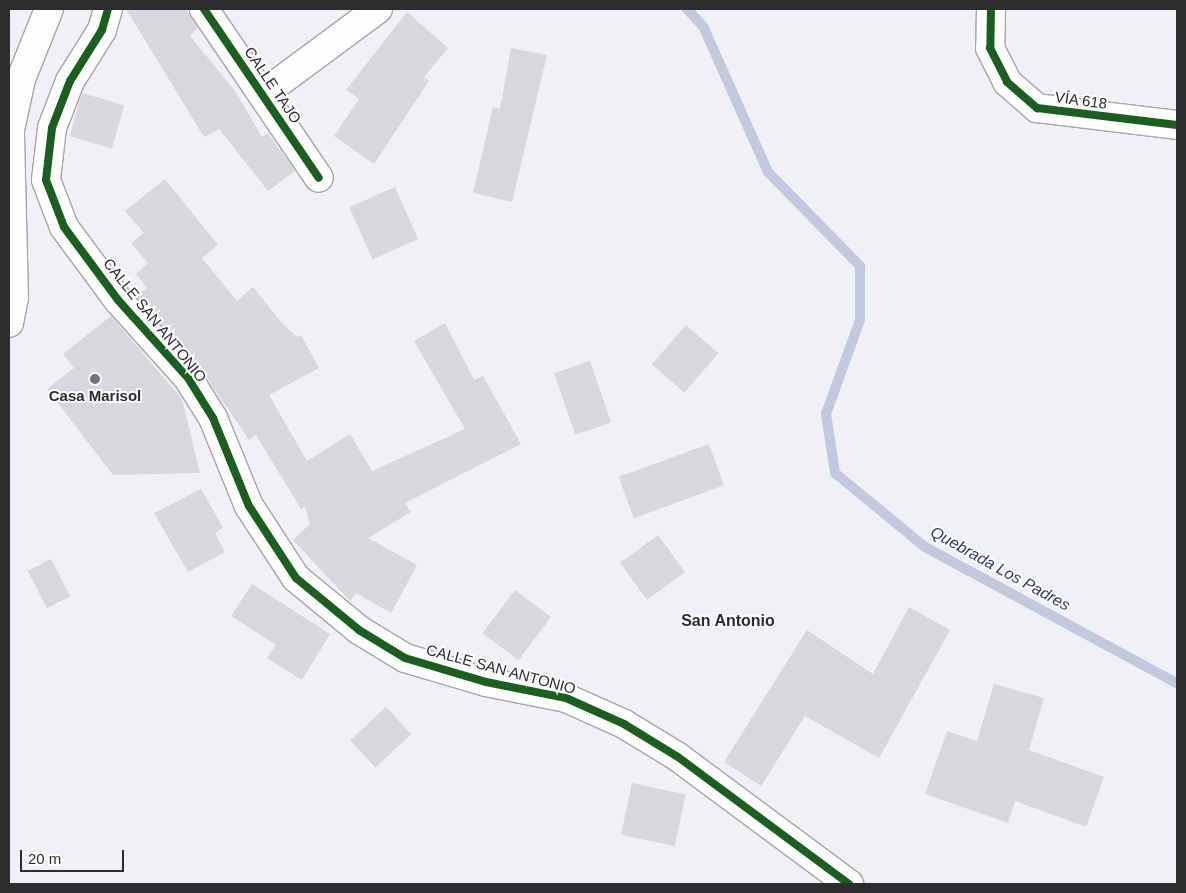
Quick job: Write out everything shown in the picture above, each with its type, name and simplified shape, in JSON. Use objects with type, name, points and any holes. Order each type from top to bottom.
[{"type":"street","points":[[9,323],[14,298],[10,130],[21,79],[49,9]]},
{"type":"street","name":"CALLE SAN ANTONIO","points":[[108,9],[102,30],[70,81],[52,128],[46,180],[64,227],[118,300],[188,378],[213,418],[249,506],[296,578],[359,630],[405,658],[486,682],[566,698],[624,724],[678,756],[849,884]]},
{"type":"street","name":"CALLE TAJO","points":[[204,9],[319,178]]},
{"type":"street","points":[[263,94],[378,9]]},
{"type":"street","name":"VÍA 618","points":[[991,9],[990,48],[1007,82],[1037,108],[1177,125]]},
{"type":"building","points":[[126,9],[186,9],[198,27],[190,36],[235,91],[262,137],[268,133],[295,171],[268,191],[219,129],[204,137]]},
{"type":"building","points":[[407,12],[448,48],[424,77],[429,81],[374,164],[334,136],[359,99],[346,90]]},
{"type":"building","points":[[511,48],[547,55],[512,202],[473,193],[493,107],[500,109]]},
{"type":"building","points":[[82,93],[124,105],[112,148],[70,136]]},
{"type":"building","points":[[165,179],[218,245],[202,258],[237,301],[253,287],[282,323],[297,337],[301,335],[319,368],[269,395],[307,461],[350,434],[372,471],[465,429],[414,341],[445,323],[474,380],[483,376],[521,444],[405,503],[411,512],[368,538],[417,565],[391,613],[356,593],[350,601],[293,540],[310,524],[305,507],[301,509],[256,435],[249,440],[200,368],[136,297],[147,288],[136,274],[148,263],[131,243],[144,233],[125,211]]},
{"type":"building","points":[[395,187],[418,239],[373,259],[349,207]]},
{"type":"building","points":[[111,316],[182,399],[200,473],[113,475],[47,389],[74,368],[63,354]]},
{"type":"building","points":[[686,325],[718,353],[684,392],[652,364]]},
{"type":"building","points":[[590,361],[611,422],[575,435],[554,373]]},
{"type":"building","points":[[709,444],[724,485],[634,518],[619,477]]},
{"type":"building","points":[[201,489],[223,528],[215,533],[225,552],[188,572],[154,513]]},
{"type":"building","points":[[658,535],[685,572],[647,600],[620,563]]},
{"type":"building","points":[[51,559],[70,596],[47,608],[28,571]]},
{"type":"building","points":[[252,584],[330,634],[302,680],[267,658],[276,645],[231,616]]},
{"type":"building","points":[[515,590],[551,617],[518,660],[483,633]]},
{"type":"building","points":[[909,607],[950,630],[879,758],[805,716],[761,786],[724,762],[807,630],[873,674]]},
{"type":"building","points":[[994,684],[1044,698],[1029,750],[1104,777],[1086,827],[1015,801],[1008,823],[925,794],[947,731],[977,741]]},
{"type":"building","points":[[386,707],[411,734],[375,767],[350,740]]},
{"type":"building","points":[[632,783],[686,794],[675,846],[621,835]]},
{"type":"waterway","name":"Quebrada Los Padres","points":[[687,9],[703,26],[768,172],[860,266],[860,320],[826,414],[835,473],[925,547],[1177,683]]},
{"type":"cycle path","points":[[108,9],[102,30],[70,81],[52,128],[46,180],[64,227],[118,300],[188,378],[213,418],[249,506],[296,578],[359,630],[405,658],[486,682],[566,698],[624,724],[678,757],[849,884]]},
{"type":"cycle path","points":[[204,9],[319,178]]},
{"type":"cycle path","points":[[991,9],[990,48],[1007,82],[1037,108],[1177,125]]},
{"type":"place","name":"Casa Marisol","points":[[95,379]]},
{"type":"district","name":"San Antonio","points":[[728,621]]}]
